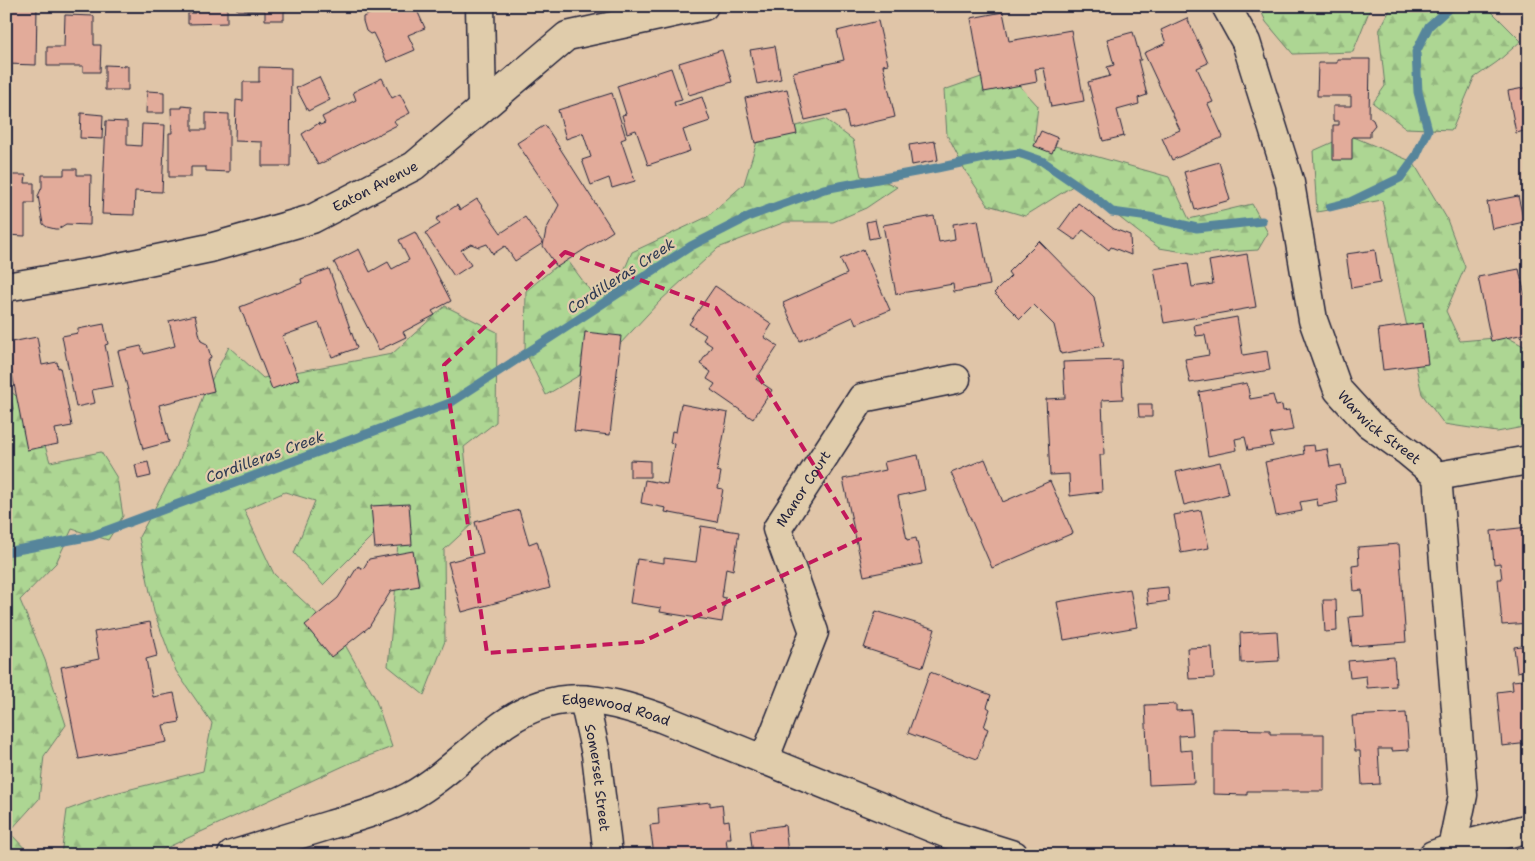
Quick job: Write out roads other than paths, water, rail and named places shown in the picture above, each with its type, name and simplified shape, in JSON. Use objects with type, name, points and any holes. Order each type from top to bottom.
[{"type":"street","points":[[480,6],[482,106]]},
{"type":"street","name":"Eaton Avenue","points":[[6,287],[105,270],[210,248],[312,219],[414,166],[482,106],[567,36],[704,6]]},
{"type":"street","name":"Warwick Street","points":[[1226,6],[1246,42],[1290,183],[1314,320],[1338,390],[1368,424],[1408,452],[1437,476]]},
{"type":"street","name":"Manor Court","points":[[764,760],[814,632],[777,529],[862,398],[956,379]]},
{"type":"street","points":[[1446,852],[1463,795],[1437,476],[1529,460]]},
{"type":"street","name":"Edgewood Road","points":[[232,855],[385,808],[409,797],[440,777],[497,729],[526,710],[557,700],[584,700],[622,704],[661,718],[950,834],[1014,855]]},
{"type":"street","name":"Somerset Street","points":[[584,700],[596,754],[608,855]]},
{"type":"street","points":[[1446,852],[1529,828]]},
{"type":"waterway","name":"Cordilleras Creek","points":[[1330,207],[1350,202],[1400,178],[1416,156],[1428,130],[1418,92],[1416,52],[1429,26],[1454,6]]},
{"type":"waterway","name":"Cordilleras Creek","points":[[6,552],[92,536],[450,403],[691,246],[750,216],[824,189],[989,157],[1019,153],[1042,161],[1093,196],[1112,212],[1149,217],[1197,228],[1262,221]]}]
